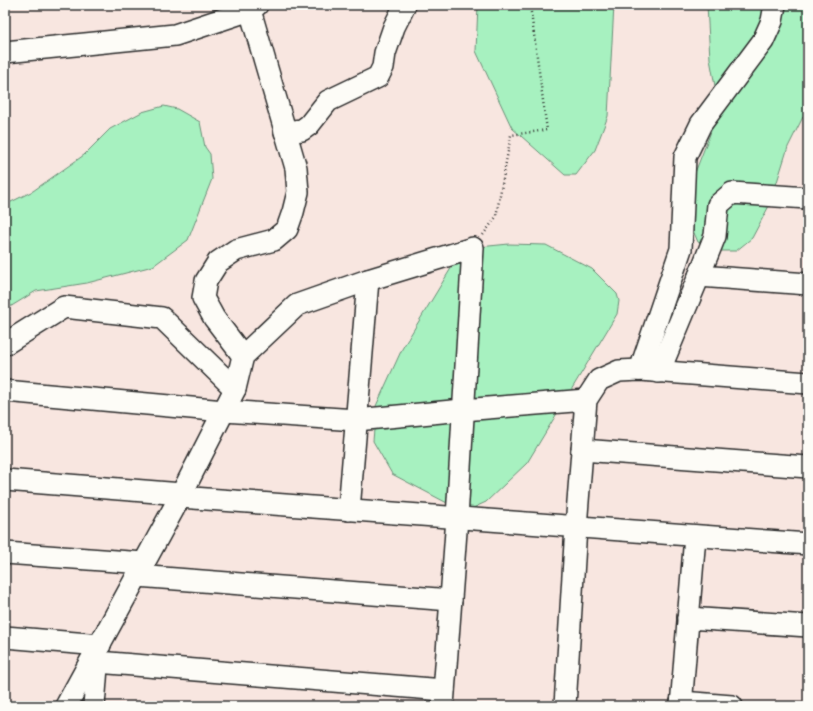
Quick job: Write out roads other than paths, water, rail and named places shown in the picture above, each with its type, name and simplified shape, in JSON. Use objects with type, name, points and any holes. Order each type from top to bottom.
[{"type":"street","points":[[285,132],[302,130],[309,125],[328,101],[378,77],[383,67],[385,52],[394,27],[405,5]]},
{"type":"street","points":[[649,371],[681,249],[685,157],[701,124],[763,41],[772,21],[775,5]]},
{"type":"street","points":[[5,52],[175,36],[254,8],[285,132],[296,168],[298,192],[293,212],[286,229],[274,240],[236,250],[218,262],[206,281],[203,298],[214,318],[243,356]]},
{"type":"street","points":[[649,371],[699,276],[714,236],[718,205],[732,193],[808,198]]},
{"type":"street","points":[[5,637],[98,652],[444,698],[457,518],[473,248],[368,280],[298,305],[243,356],[234,390],[224,411],[98,652],[66,706]]},
{"type":"street","points":[[699,276],[808,284]]},
{"type":"street","points":[[349,510],[368,280]]},
{"type":"street","points":[[5,344],[64,307],[162,318],[234,390]]},
{"type":"street","points":[[565,706],[576,527],[586,400],[599,380],[619,371],[649,371],[808,383]]},
{"type":"street","points":[[5,391],[224,411],[356,420],[586,400]]},
{"type":"street","points":[[582,450],[808,467]]},
{"type":"street","points":[[5,480],[349,510],[808,544]]},
{"type":"street","points":[[695,536],[681,704],[732,706]]},
{"type":"street","points":[[5,553],[140,570],[451,600]]},
{"type":"street","points":[[688,618],[808,626]]},
{"type":"street","points":[[94,706],[98,652]]}]
